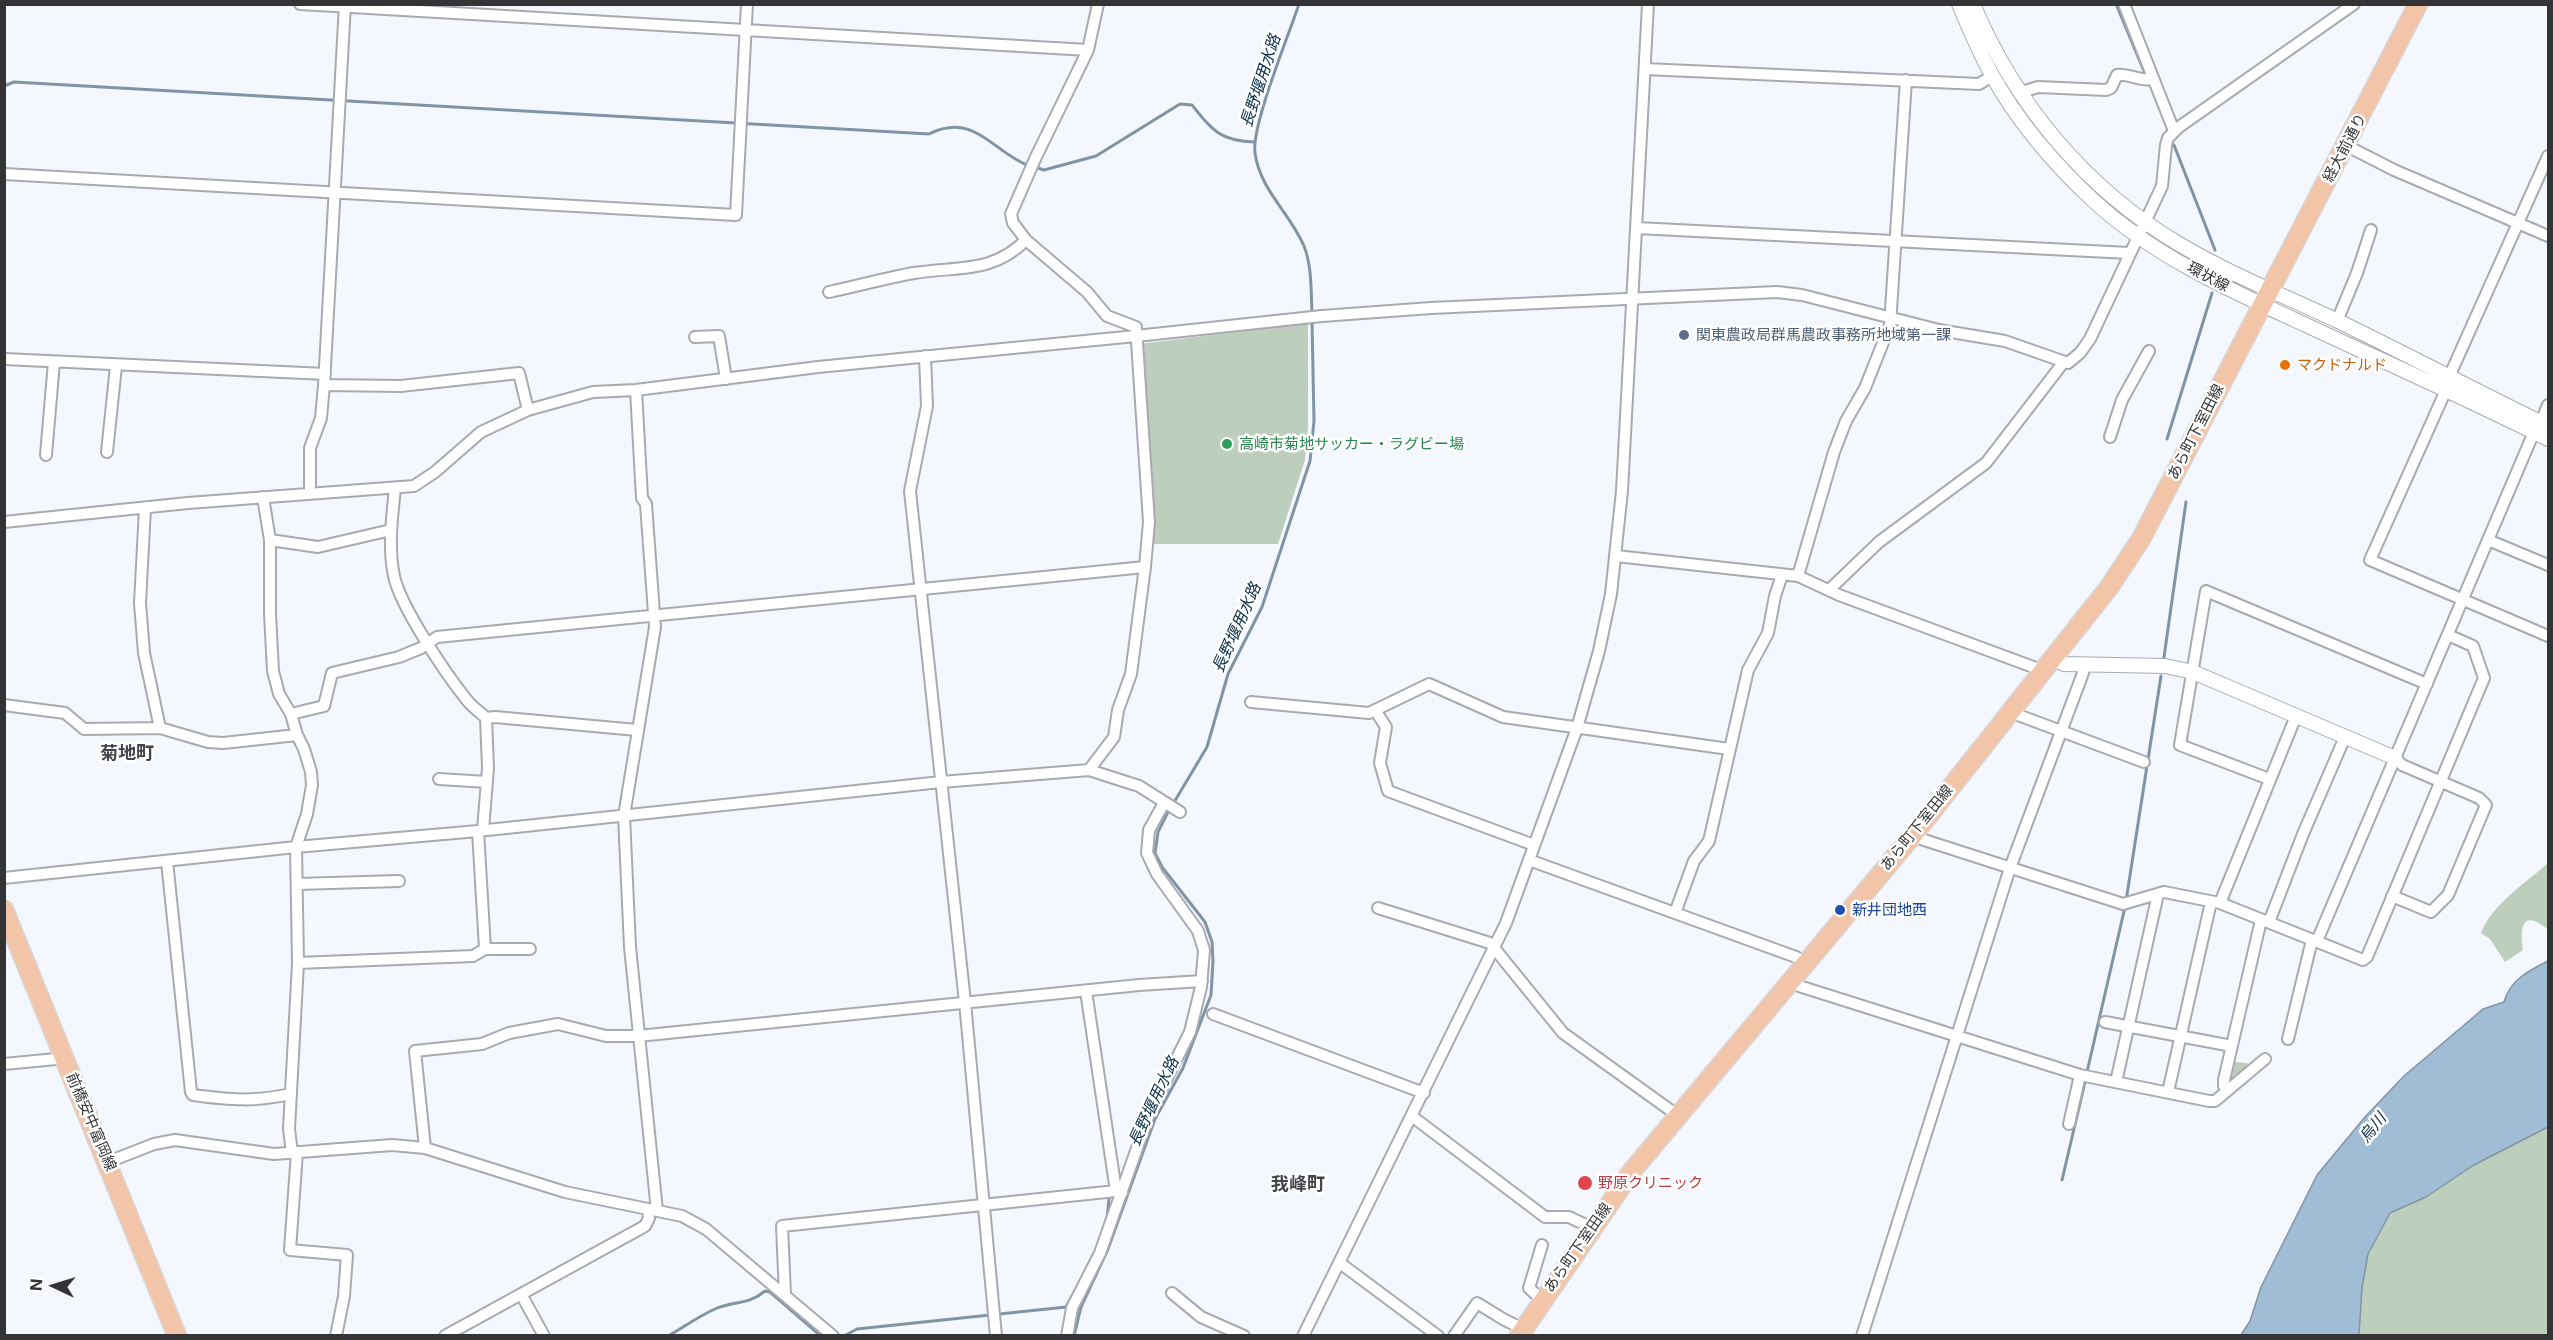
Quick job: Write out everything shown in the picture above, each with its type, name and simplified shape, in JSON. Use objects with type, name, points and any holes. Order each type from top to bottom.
[{"type":"main road","name":"経大前通り","points":[[2266,298],[2347,146],[2418,4]]},
{"type":"main road","name":"あら町下室田線","points":[[1521,1332],[1632,1171],[1914,834],[2110,586],[2141,539],[2266,298]]},
{"type":"main road","name":"前橋安中富岡線","points":[[6,916],[177,1335]]},
{"type":"street","points":[[300,4],[1088,50]]},
{"type":"street","points":[[4,174],[736,215],[747,4]]},
{"type":"street","points":[[1089,770],[1114,737],[1118,710],[1131,674],[1145,567],[1149,522],[1136,327],[1107,315],[1087,291],[1026,240],[1013,223],[1011,214],[1088,50],[1098,4]]},
{"type":"street","points":[[1303,1335],[1413,1117],[1495,947],[1577,728],[1599,651],[1616,556],[1622,491],[1648,4]]},
{"type":"street","name":"環状線","points":[[1959,4],[1992,76],[2034,136],[2096,203],[2138,237],[2197,272],[2337,321],[2448,384]]},
{"type":"street","name":"環状線","points":[[1973,4],[1989,41],[2019,93],[2047,130],[2088,174],[2145,222],[2266,298],[2541,427],[2548,439]]},
{"type":"street","points":[[2124,4],[2174,131]]},
{"type":"street","points":[[4,522],[263,497],[414,486],[435,472],[481,432],[528,410],[593,392],[636,390],[925,356],[1312,317],[1431,308],[1790,293],[1939,330],[2005,341],[2063,363],[2074,360],[2090,339],[2162,186],[2166,145],[2174,131],[2354,4]]},
{"type":"street","points":[[310,494],[310,448],[321,418],[325,379],[345,6]]},
{"type":"street","points":[[1645,69],[1979,84],[1992,76]]},
{"type":"street","points":[[2019,93],[2038,87],[2106,90],[2111,88],[2117,75],[2121,74],[2145,81],[2153,79]]},
{"type":"street","points":[[1798,576],[1834,452],[1846,421],[1865,388],[1891,317],[1906,80]]},
{"type":"street","points":[[2347,146],[2394,170],[2548,236]]},
{"type":"street","points":[[2548,156],[2546,169],[2370,560],[2548,636]]},
{"type":"street","points":[[1637,228],[2129,254]]},
{"type":"street","points":[[2337,321],[2357,273],[2371,230]]},
{"type":"street","points":[[829,292],[916,273],[990,264],[1012,254],[1026,240]]},
{"type":"street","points":[[695,337],[719,336],[726,379]]},
{"type":"street","points":[[2110,437],[2122,400],[2149,351]]},
{"type":"street","points":[[925,356],[927,406],[909,491],[965,1002],[996,1335]]},
{"type":"street","points":[[4,360],[325,379],[401,387],[519,373],[528,410]]},
{"type":"street","points":[[46,455],[54,362]]},
{"type":"street","points":[[1829,590],[1879,542],[1986,463],[2063,363]]},
{"type":"street","points":[[107,453],[116,366]]},
{"type":"street","points":[[445,1335],[645,1226],[652,1210],[629,935],[624,816],[655,627],[646,504],[642,498],[636,390]]},
{"type":"street","points":[[2288,1040],[2314,941],[2396,758],[2488,540],[2541,427],[2548,405]]},
{"type":"street","points":[[395,488],[391,530],[393,568],[397,587],[413,620],[467,701],[486,718],[487,782],[481,831],[485,949]]},
{"type":"street","points":[[263,497],[270,540],[273,671],[279,694],[291,714],[308,760],[312,785],[307,814],[296,847],[298,963],[289,1129],[294,1153],[290,1250],[347,1255],[344,1296],[336,1335]]},
{"type":"street","points":[[145,508],[140,603],[144,653],[160,728]]},
{"type":"street","points":[[270,540],[318,547],[391,530]]},
{"type":"street","points":[[2488,540],[2548,565]]},
{"type":"street","points":[[1616,556],[1798,576],[1829,590],[2049,665],[2165,666],[2193,672],[2396,758],[2402,765],[2479,798],[2486,805],[2448,896],[2431,912],[2392,896]]},
{"type":"street","points":[[291,714],[324,706],[332,673],[389,660],[421,648],[436,638],[1145,567]]},
{"type":"street","points":[[1675,913],[1694,861],[1708,841],[1748,670],[1768,633],[1775,596],[1782,575]]},
{"type":"street","points":[[2269,779],[2180,745],[2206,591],[2427,684]]},
{"type":"street","points":[[1914,834],[1921,839],[2123,904],[2164,892],[2216,903],[2363,960],[2367,957],[2484,678],[2473,646],[2448,635]]},
{"type":"street","points":[[1862,1335],[2010,868],[2085,664]]},
{"type":"street","points":[[1251,702],[1362,713],[1375,710],[1429,684],[1503,717],[1729,749]]},
{"type":"street","points":[[4,705],[65,713],[84,729],[160,728],[208,742],[297,735]]},
{"type":"street","points":[[1375,710],[1386,727],[1380,763],[1388,791],[1534,845]]},
{"type":"street","points":[[2012,710],[2144,762]]},
{"type":"street","points":[[2168,1092],[2216,903],[2296,716]]},
{"type":"street","points":[[486,718],[637,730]]},
{"type":"street","points":[[2227,1091],[2224,1080],[2265,921],[2345,737]]},
{"type":"street","points":[[4,878],[296,847],[481,831],[941,782],[1089,770],[1138,786],[1171,807],[1149,830],[1147,853],[1157,874],[1198,931],[1204,950],[1202,981],[1190,1032],[1149,1114],[1119,1192],[1100,1253],[1072,1308],[1067,1335]]},
{"type":"street","points":[[440,779],[487,782]]},
{"type":"street","points":[[1529,860],[1796,957],[1804,963]]},
{"type":"street","points":[[167,861],[191,1092],[193,1095],[236,1101],[263,1100],[291,1094]]},
{"type":"street","points":[[297,884],[399,881]]},
{"type":"street","points":[[2116,1082],[2158,894]]},
{"type":"street","points":[[1378,908],[1490,943],[1563,1033],[1677,1115]]},
{"type":"street","points":[[298,963],[473,956],[485,949],[530,949]]},
{"type":"street","points":[[425,1148],[415,1051],[482,1044],[509,1033],[558,1024],[606,1036],[638,1036],[1139,985],[1202,981]]},
{"type":"street","points":[[1791,981],[1798,986],[2080,1075],[2209,1101],[2214,1101],[2265,1059]]},
{"type":"street","points":[[1086,991],[1119,1192]]},
{"type":"street","points":[[1213,1014],[1424,1093]]},
{"type":"street","points":[[2105,1022],[2232,1046]]},
{"type":"street","points":[[4,1064],[56,1059],[63,1056]]},
{"type":"street","points":[[2069,1124],[2080,1075]]},
{"type":"street","points":[[1413,1117],[1545,1217],[1569,1217],[1592,1228]]},
{"type":"street","points":[[108,1162],[154,1144],[175,1140],[274,1155],[392,1145],[425,1148],[565,1192],[682,1216],[706,1228],[833,1335]]},
{"type":"street","points":[[785,1295],[782,1226],[1119,1192]]},
{"type":"street","points":[[1542,1245],[1529,1288],[1542,1300]]},
{"type":"street","points":[[1340,1263],[1438,1335]]},
{"type":"street","points":[[1172,1293],[1201,1317],[1244,1335]]},
{"type":"street","points":[[521,1294],[544,1335]]},
{"type":"street","points":[[1454,1335],[1477,1303],[1521,1332]]},
{"type":"green space","name":"高崎市菊地サッカー・ラグビー場","points":[[1308,323],[1308,428],[1305,460],[1278,544],[1152,544],[1154,521],[1139,344]]},
{"type":"green space","points":[[2548,863],[2548,930],[2533,921],[2525,923],[2522,933],[2523,950],[2505,962],[2490,939],[2481,933],[2486,922],[2501,903]]},
{"type":"green space","points":[[2232,1063],[2247,1063],[2249,1067],[2230,1080]]},
{"type":"green space","points":[[2548,1127],[2548,1335],[2359,1336],[2362,1287],[2368,1254],[2390,1213],[2426,1197],[2472,1166]]},
{"type":"water","name":"烏川","points":[[2548,961],[2548,1127],[2472,1166],[2426,1197],[2390,1213],[2368,1254],[2362,1287],[2359,1335],[2241,1335],[2250,1321],[2261,1287],[2317,1175],[2365,1117],[2404,1076],[2483,1009],[2504,1002],[2515,982]]},
{"type":"waterway","name":"長野堰用水路","points":[[1299,4],[1265,102],[1255,140],[1255,153],[1269,190],[1298,234],[1307,254],[1312,314]]},
{"type":"waterway","points":[[2116,4],[2146,76]]},
{"type":"waterway","points":[[4,86],[14,82],[929,134],[945,128],[958,127],[981,136],[1027,165]]},
{"type":"waterway","points":[[1035,167],[1044,170],[1096,156],[1180,104],[1192,105],[1211,127],[1225,136],[1255,142]]},
{"type":"waterway","points":[[2174,145],[2215,250]]},
{"type":"waterway","points":[[2167,439],[2212,293]]},
{"type":"waterway","name":"長野堰用水路","points":[[1173,804],[1207,747],[1228,674],[1262,607],[1310,461],[1314,421],[1312,321]]},
{"type":"waterway","points":[[2164,657],[2186,502]]},
{"type":"waterway","points":[[2126,901],[2161,676]]},
{"type":"waterway","name":"長野堰用水路","points":[[1074,1336],[1081,1307],[1108,1249],[1155,1119],[1183,1068],[1211,995],[1212,942],[1205,922],[1162,867],[1155,853],[1158,832],[1169,810]]},
{"type":"waterway","points":[[2087,1072],[2125,907]]},
{"type":"waterway","points":[[2062,1180],[2085,1082]]},
{"type":"waterway","points":[[1107,1219],[1109,1199]]},
{"type":"waterway","points":[[668,1336],[715,1309],[753,1299],[765,1291],[770,1292],[821,1336]]},
{"type":"waterway","points":[[844,1336],[857,1329],[1066,1307],[1072,1296]]},
{"type":"place","name":"関東農政局群馬農政事務所地域第一課","points":[[1684,335]]},
{"type":"place","name":"マクドナルド","points":[[2285,365]]},
{"type":"place","name":"高崎市菊地サッカー・ラグビー場","points":[[1227,444]]},
{"type":"place","name":"新井団地西","points":[[1840,910]]},
{"type":"place","name":"野原クリニック","points":[[1585,1183]]},
{"type":"district","name":"菊地町","points":[[127,754]]},
{"type":"district","name":"我峰町","points":[[1298,1185]]}]
